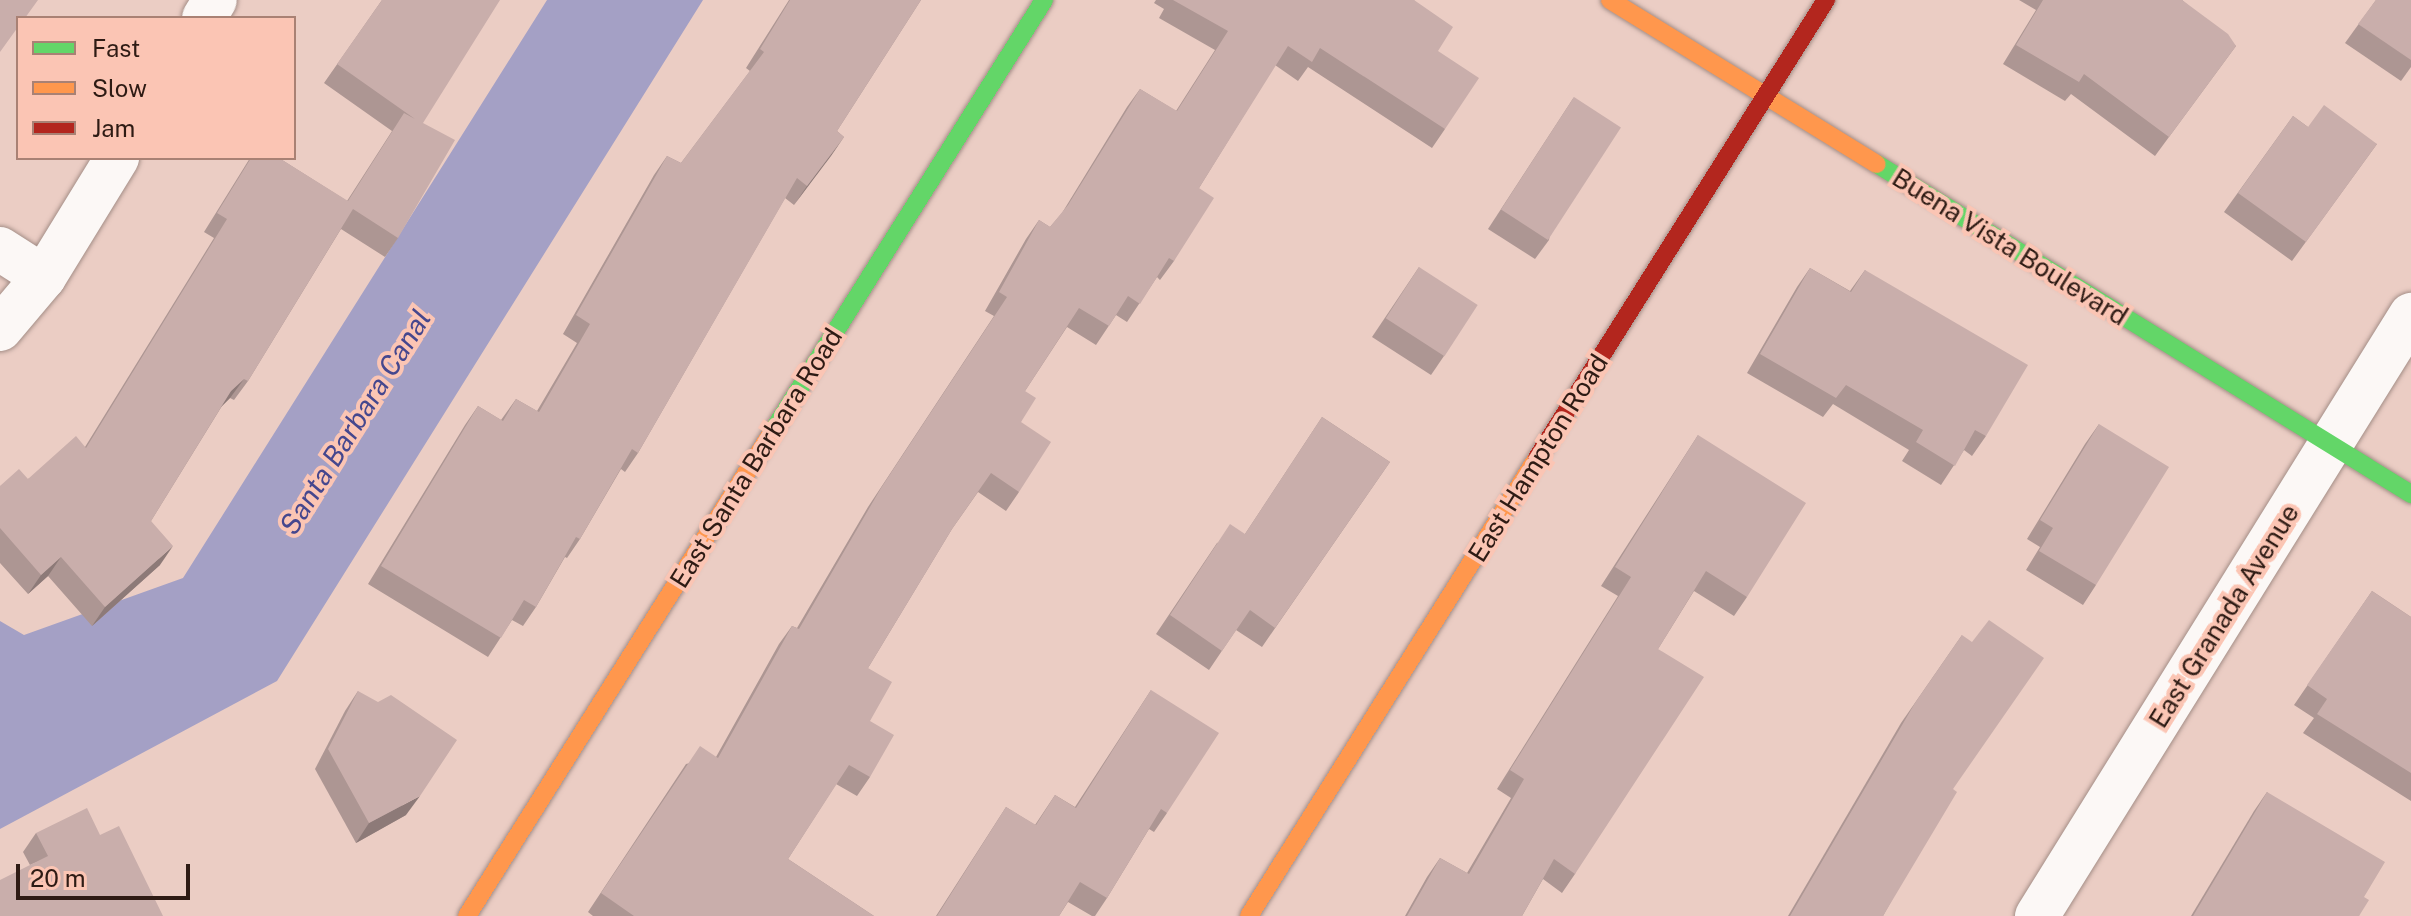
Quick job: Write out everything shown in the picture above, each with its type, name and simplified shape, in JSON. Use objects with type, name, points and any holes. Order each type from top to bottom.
[{"type":"street","name":"East Santa Barbara Road","points":[[467,916],[1044,0]]},
{"type":"street","name":"Buena Vista Boulevard","points":[[1610,0],[2411,494]]},
{"type":"street","name":"East Hampton Road","points":[[1249,916],[1826,0]]},
{"type":"street","points":[[0,329],[44,277],[116,160]]},
{"type":"street","points":[[0,249],[44,277]]},
{"type":"street","name":"East Granada Avenue","points":[[2037,916],[2411,315]]},
{"type":"water","name":"Santa Barbara Canal","points":[[547,0],[703,0],[277,681],[0,829],[0,621],[24,635],[183,578]]},
{"type":"building","points":[[0,0],[38,0],[26,16],[16,16],[16,30],[0,52]]},
{"type":"building","points":[[382,0],[500,0],[423,123],[455,140],[398,238],[353,209],[248,381],[244,379],[231,391],[151,521],[173,546],[105,607],[61,557],[41,575],[0,528],[0,486],[19,469],[28,479],[76,436],[86,448],[227,219],[217,213],[250,160],[282,160],[348,201],[404,113],[415,119],[337,64]]},
{"type":"building","points":[[790,0],[921,0],[837,131],[844,137],[807,186],[797,178],[638,453],[632,449],[536,607],[524,600],[501,638],[381,566],[478,406],[503,421],[516,399],[539,412],[590,324],[576,315],[667,156],[681,163],[764,52],[760,49]]},
{"type":"building","points":[[1173,0],[1414,0],[1453,27],[1438,51],[1479,78],[1445,129],[1320,48],[1312,62],[1288,46],[1199,188],[1214,198],[1174,261],[1169,258],[1140,304],[1128,296],[1109,326],[1079,308],[1025,391],[1036,398],[1021,422],[1051,442],[1019,492],[991,473],[952,529],[868,668],[892,682],[870,721],[894,735],[870,777],[849,765],[788,859],[874,916],[634,916],[601,893],[700,746],[718,758],[792,626],[799,629],[881,488],[1007,297],[999,292],[1039,220],[1050,227],[1068,205],[1140,89],[1177,111],[1228,31]]},
{"type":"building","points":[[2043,0],[2182,0],[2228,34],[2236,46],[2169,137],[2084,74],[2079,82],[2016,45]]},
{"type":"building","points":[[2376,0],[2411,0],[2411,60],[2358,24]]},
{"type":"building","points":[[1574,97],[1621,127],[1548,240],[1501,209]]},
{"type":"building","points":[[2324,105],[2377,144],[2306,242],[2238,193],[2293,116],[2308,127]]},
{"type":"building","points":[[1419,267],[1478,305],[1444,356],[1386,318]]},
{"type":"building","points":[[1810,268],[1851,292],[1865,270],[2028,365],[1986,436],[1975,430],[1955,466],[1916,442],[1923,430],[1846,385],[1836,398],[1760,354]]},
{"type":"building","points":[[1322,417],[1390,462],[1275,628],[1250,610],[1222,651],[1170,615],[1230,524],[1245,534]]},
{"type":"building","points":[[2099,424],[2169,467],[2096,585],[2039,551],[2053,528],[2040,520]]},
{"type":"building","points":[[1698,435],[1806,503],[1747,597],[1706,571],[1658,649],[1704,677],[1575,874],[1554,859],[1522,916],[1407,916],[1440,858],[1469,874],[1524,779],[1510,770],[1631,577],[1615,567]]},
{"type":"building","points":[[2372,591],[2411,617],[2411,773],[2317,714],[2327,699],[2307,685]]},
{"type":"building","points":[[1989,620],[2044,658],[1953,789],[1957,792],[1883,916],[1790,916],[1915,703],[1962,635],[1972,642]]},
{"type":"building","points":[[1151,690],[1219,733],[1167,813],[1161,809],[1107,898],[1080,882],[1059,916],[937,916],[1006,807],[1036,825],[1055,795],[1076,808]]},
{"type":"building","points":[[358,691],[378,702],[391,695],[457,740],[420,796],[369,823],[328,749]]},
{"type":"building","points":[[2267,792],[2385,862],[2364,897],[2369,900],[2359,916],[2193,916]]},
{"type":"building","points":[[87,808],[100,835],[119,826],[163,916],[0,916],[0,880],[48,856],[36,833]]},
{"type":"traffic: fast","points":[[774,429],[1044,0]]},
{"type":"traffic: fast","points":[[1877,164],[2411,494]]},
{"type":"traffic: slow","points":[[1610,0],[1877,164]]},
{"type":"traffic: slow","points":[[467,916],[774,429]]},
{"type":"traffic: slow","points":[[1249,916],[1537,458]]},
{"type":"traffic: jam","points":[[1537,458],[1826,0]]}]
